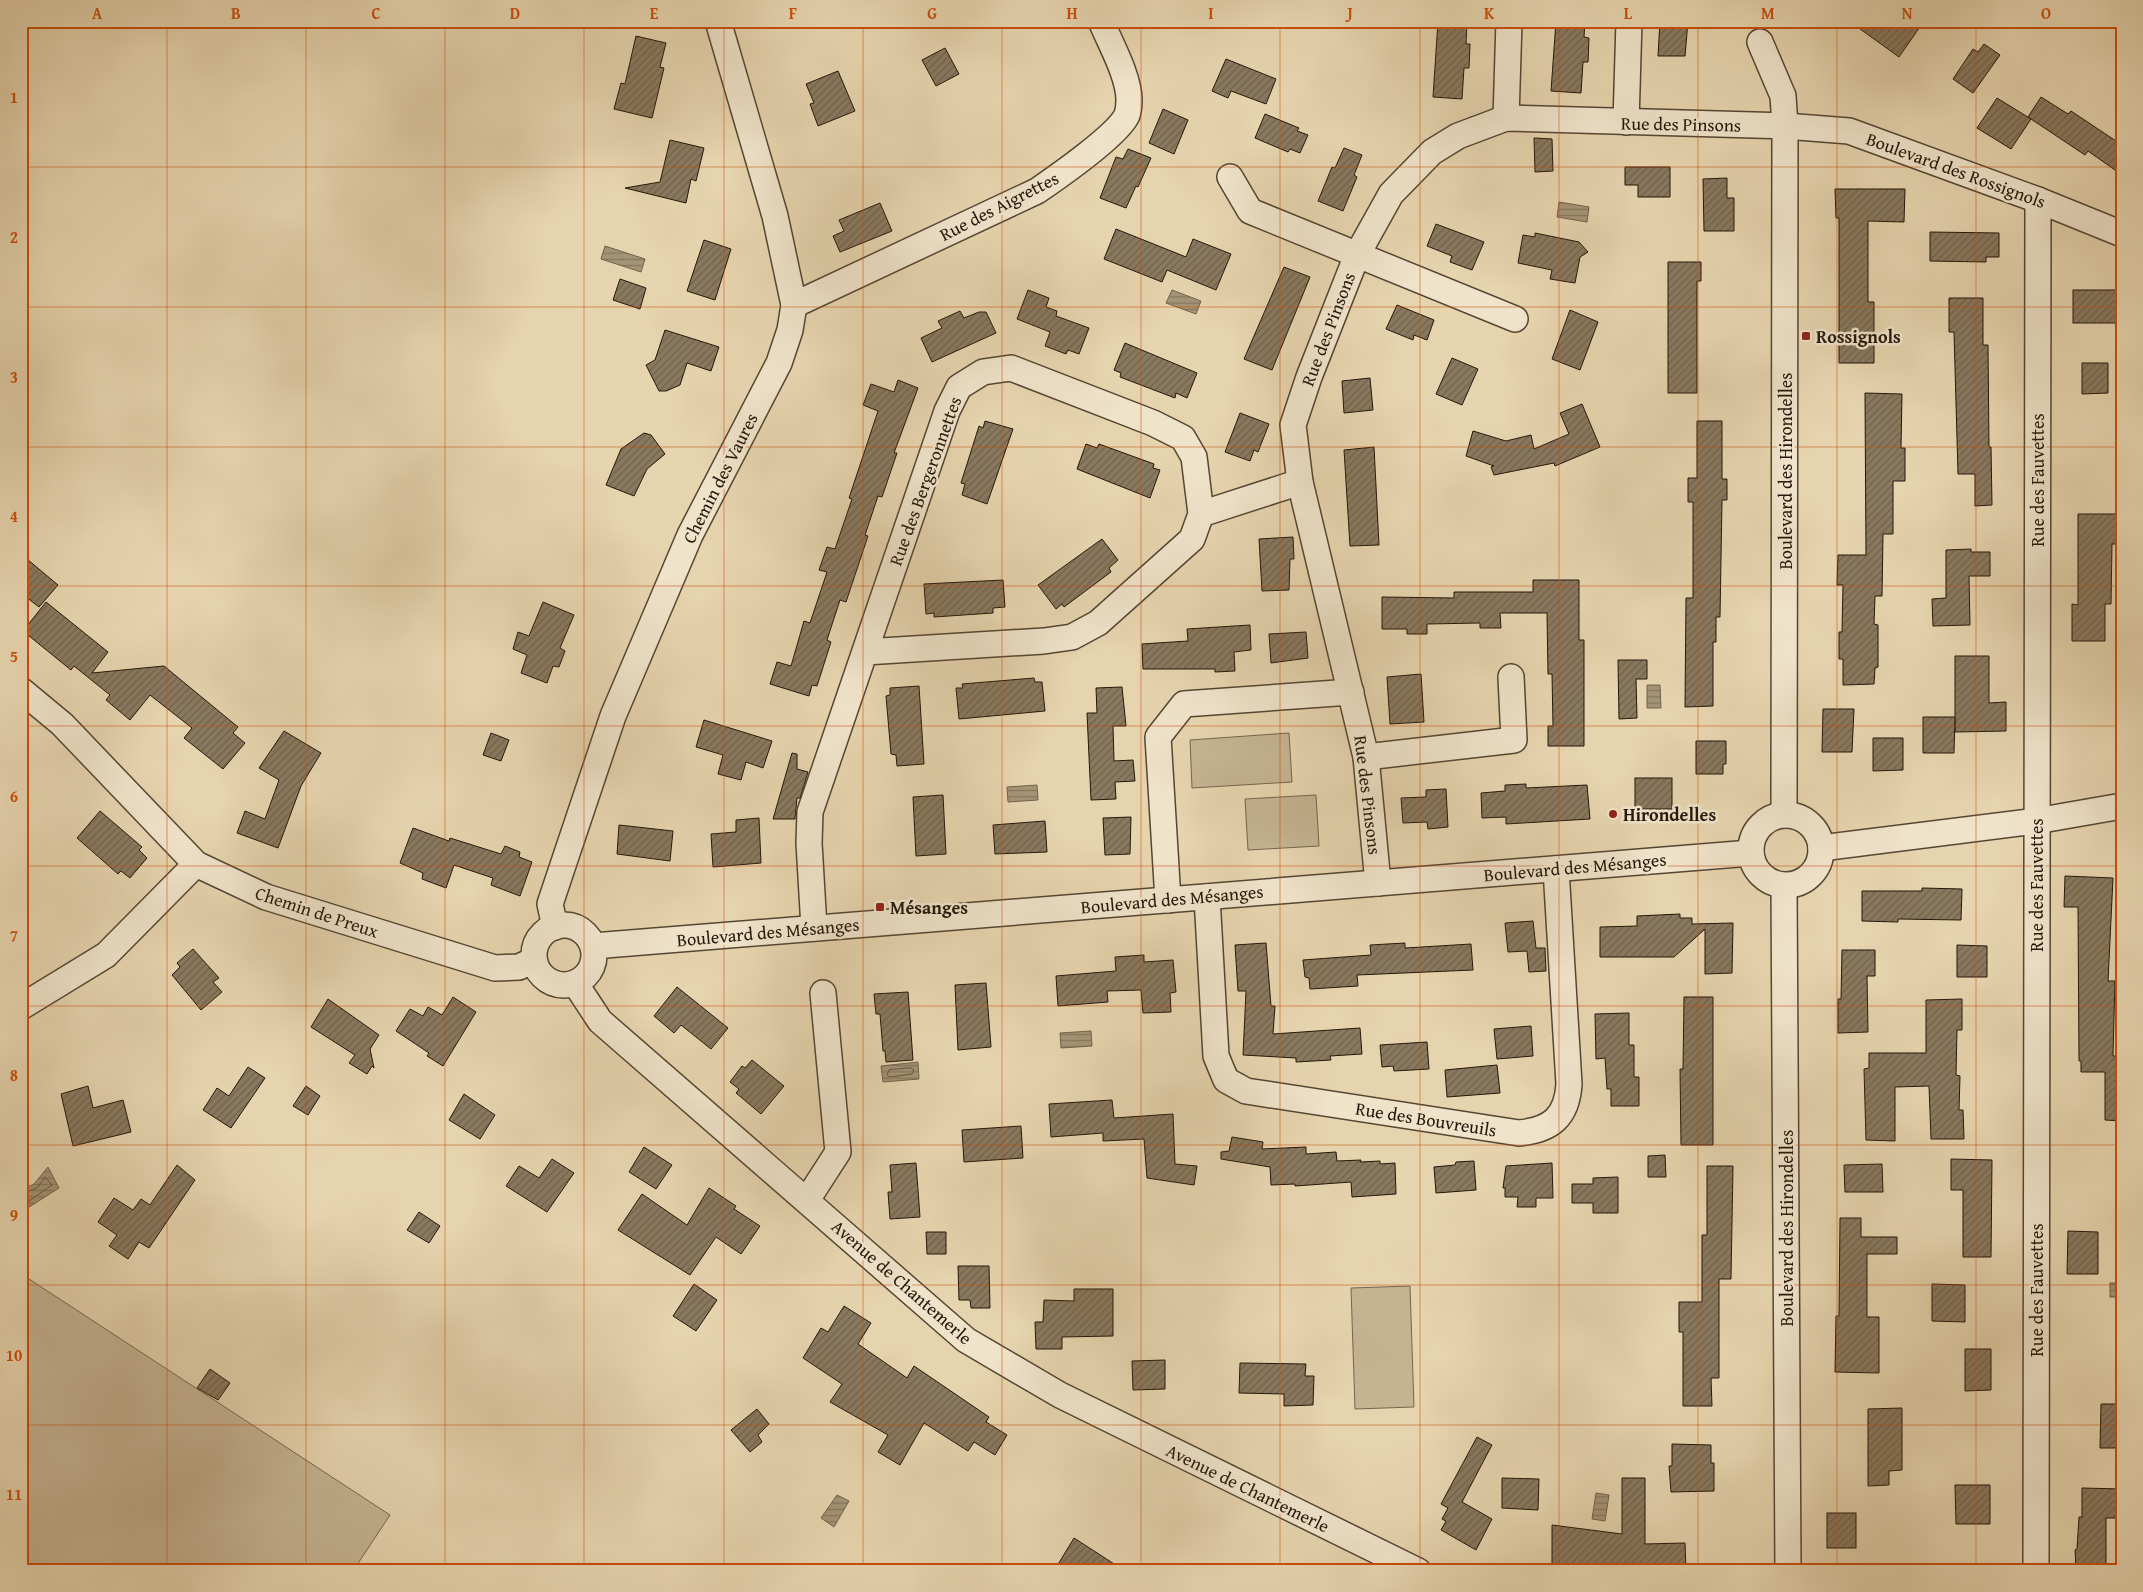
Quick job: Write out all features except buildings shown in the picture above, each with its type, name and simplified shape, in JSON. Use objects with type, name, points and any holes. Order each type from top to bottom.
[{"type":"street","name":"Chemin des Vaures","points":[[555,927],[550,904],[613,716],[690,535],[779,362],[790,330],[794,305],[775,216],[718,21]]},
{"type":"street","name":"Rue des Aigrettes","points":[[794,305],[1036,191],[1068,170],[1111,134],[1127,116],[1129,100],[1127,85],[1101,21]]},
{"type":"street","points":[[1506,118],[1509,21]]},
{"type":"street","points":[[1626,122],[1629,21]]},
{"type":"street","name":"Boulevard des Hirondelles","points":[[1760,42],[1783,96],[1785,126],[1784,815]]},
{"type":"street","name":"Rue des Pinsons","points":[[1378,883],[1366,757],[1300,482],[1293,425],[1309,377],[1357,255],[1391,194],[1432,152],[1458,136],[1506,118],[1785,126]]},
{"type":"street","name":"Boulevard des Rossignols","points":[[1785,126],[1850,131],[2038,200],[2122,234]]},
{"type":"street","points":[[1230,176],[1250,212],[1516,319]]},
{"type":"street","name":"Rue des Fauvettes","points":[[2036,1571],[2038,200]]},
{"type":"street","name":"Rue des Bergeronnettes","points":[[814,928],[809,844],[810,812],[947,411],[958,388],[982,372],[1011,368],[1153,424],[1183,438],[1194,456],[1201,514],[1192,540],[1098,623],[1072,637],[1044,641],[865,652]]},
{"type":"street","points":[[1201,514],[1300,482]]},
{"type":"street","points":[[1366,757],[1514,740],[1512,677]]},
{"type":"street","name":"Chemin de Preux","points":[[21,690],[62,724],[196,864],[266,897],[495,968],[519,967],[534,960]]},
{"type":"street","points":[[1168,900],[1158,737],[1184,704],[1351,692]]},
{"type":"street","points":[[1822,848],[2036,821],[2122,806]]},
{"type":"street","points":[[1784,815],[1795,816],[1813,827],[1822,848],[1820,860],[1815,870],[1807,879],[1796,884],[1784,886],[1774,884],[1761,875],[1753,862],[1751,853],[1756,831],[1768,820],[1784,815]]},
{"type":"street","name":"Boulevard des Mésanges","points":[[593,946],[1751,853]]},
{"type":"street","points":[[21,1007],[106,955],[196,864]]},
{"type":"street","name":"Rue des Bouvreuils","points":[[1207,896],[1216,1056],[1226,1080],[1246,1091],[1519,1133],[1536,1132],[1561,1115],[1568,1100],[1569,1084],[1556,868]]},
{"type":"street","name":"Boulevard des Hirondelles","points":[[1784,886],[1788,1571]]},
{"type":"street","points":[[564,925],[582,930],[593,946],[593,964],[589,972],[575,983],[566,986],[549,981],[542,976],[534,960],[536,943],[541,936],[555,927],[564,925]]},
{"type":"street","name":"Avenue de Chantemerle","points":[[575,983],[600,1021],[975,1345],[1060,1396],[1418,1571]]},
{"type":"street","points":[[807,1200],[838,1152],[823,993]]},
{"type":"shaded area","points":[[1289,733],[1292,782],[1192,788],[1190,740]]},
{"type":"shaded area","points":[[1316,795],[1319,846],[1248,850],[1245,799]]},
{"type":"shaded area","points":[[29,1279],[390,1515],[353,1571],[21,1571],[21,1291]]},
{"type":"shaded area","points":[[1410,1286],[1414,1407],[1355,1409],[1351,1288]]},
{"type":"water","points":[[1559,202],[1589,207],[1587,222],[1557,217]]},
{"type":"water","points":[[605,246],[645,259],[641,272],[601,259]]},
{"type":"water","points":[[1172,290],[1201,301],[1196,314],[1166,303]]},
{"type":"water","points":[[1647,685],[1660,685],[1661,708],[1647,708]]},
{"type":"water","points":[[1037,785],[1038,800],[1008,802],[1007,787]]},
{"type":"water","points":[[1091,1031],[1092,1046],[1061,1048],[1060,1033]]},
{"type":"water","points":[[918,1062],[919,1079],[883,1082],[881,1066]]},
{"type":"water","points":[[48,1167],[59,1188],[26,1209],[21,1200],[21,1190],[34,1184]]},
{"type":"water","points":[[2110,1283],[2122,1283],[2122,1297],[2110,1297]]},
{"type":"water","points":[[1596,1493],[1609,1495],[1605,1521],[1592,1519]]},
{"type":"water","points":[[837,1495],[849,1501],[834,1527],[821,1518]]},
{"type":"place","name":"Rossignols","points":[[1806,336]]},
{"type":"place","name":"Hirondelles","points":[[1613,814]]},
{"type":"place","name":"Mésanges","points":[[880,907]]}]
